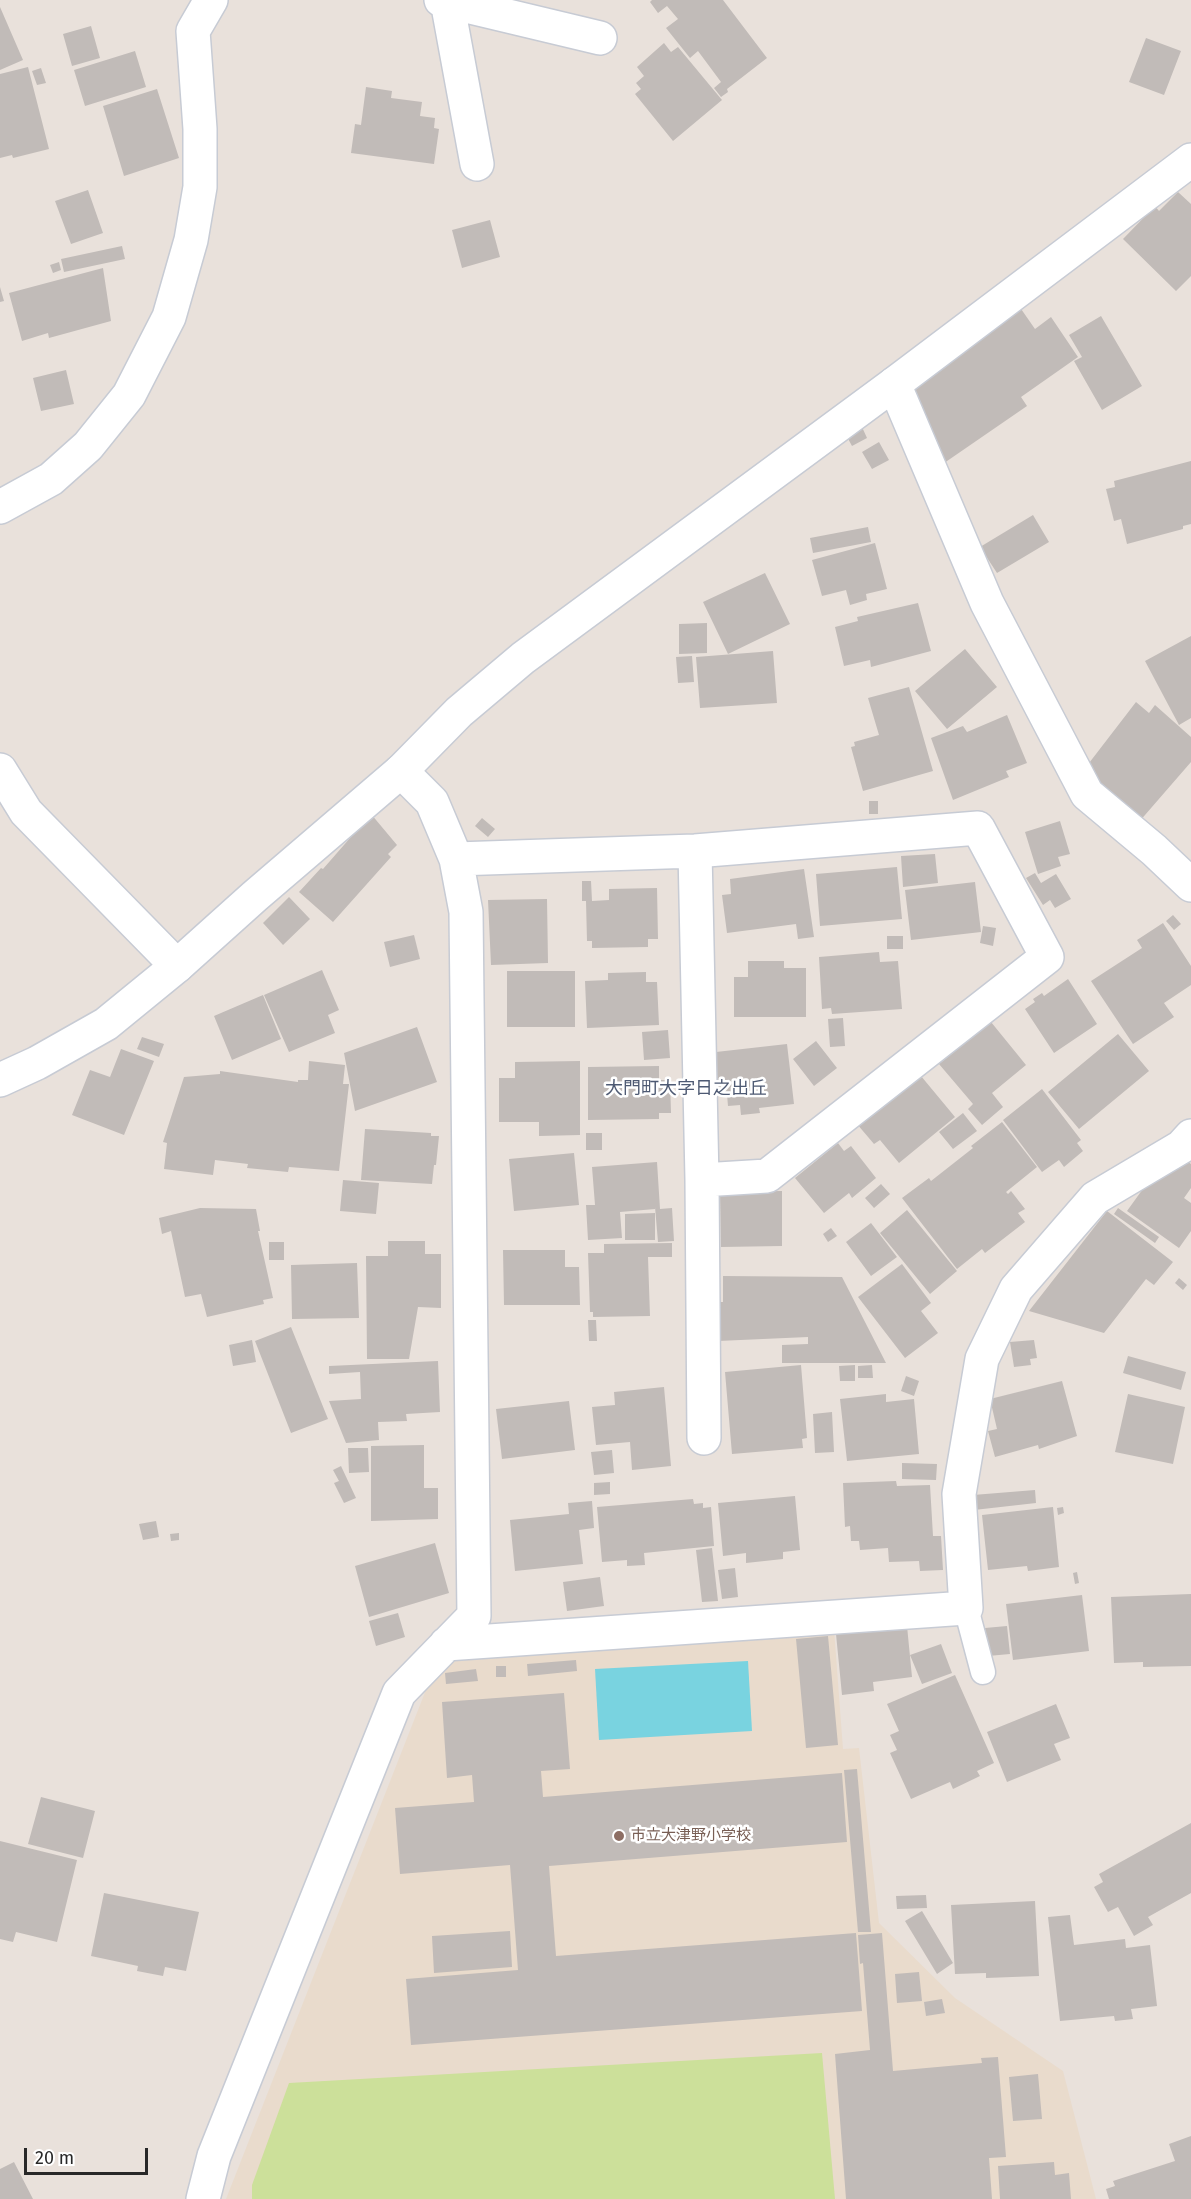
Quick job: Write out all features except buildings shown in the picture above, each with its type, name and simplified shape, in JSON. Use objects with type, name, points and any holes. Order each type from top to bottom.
[{"type":"street","points":[[477,164],[444,1],[600,38]]},
{"type":"street","points":[[0,507],[51,479],[88,446],[129,395],[169,317],[190,240],[200,188],[200,129],[193,31],[202,4]]},
{"type":"street","points":[[0,1080],[37,1063],[106,1024],[177,966],[255,896],[402,771],[459,712],[523,658],[894,384],[1191,160]]},
{"type":"street","points":[[894,384],[987,603],[1087,794],[1154,850],[1191,885]]},
{"type":"street","points":[[0,770],[26,812],[177,966]]},
{"type":"street","points":[[203,2199],[214,2156],[399,1693],[474,1616],[466,912],[456,859],[432,802],[402,771]]},
{"type":"street","points":[[456,859],[695,851],[978,828],[1047,957],[767,1176],[702,1180]]},
{"type":"street","points":[[695,851],[702,1180],[704,1438]]},
{"type":"street","points":[[446,1644],[966,1608],[959,1494],[982,1359],[1016,1289],[1095,1198],[1181,1147],[1191,1136]]},
{"type":"lane","points":[[966,1608],[983,1672]]},
{"type":"shaded area","name":"市立大津野小学校","points":[[834,1629],[843,1749],[859,1748],[879,1923],[955,1998],[1063,2071],[1096,2199],[226,2199],[431,1677],[449,1660]]},
{"type":"green space","points":[[822,2053],[835,2199],[252,2199],[252,2185],[289,2083]]},
{"type":"water","points":[[748,1661],[752,1731],[599,1740],[595,1669]]},
{"type":"place","name":"市立大津野小学校","points":[[619,1836]]},
{"type":"district","name":"大門町大字日之出丘","points":[[686,1089]]}]
